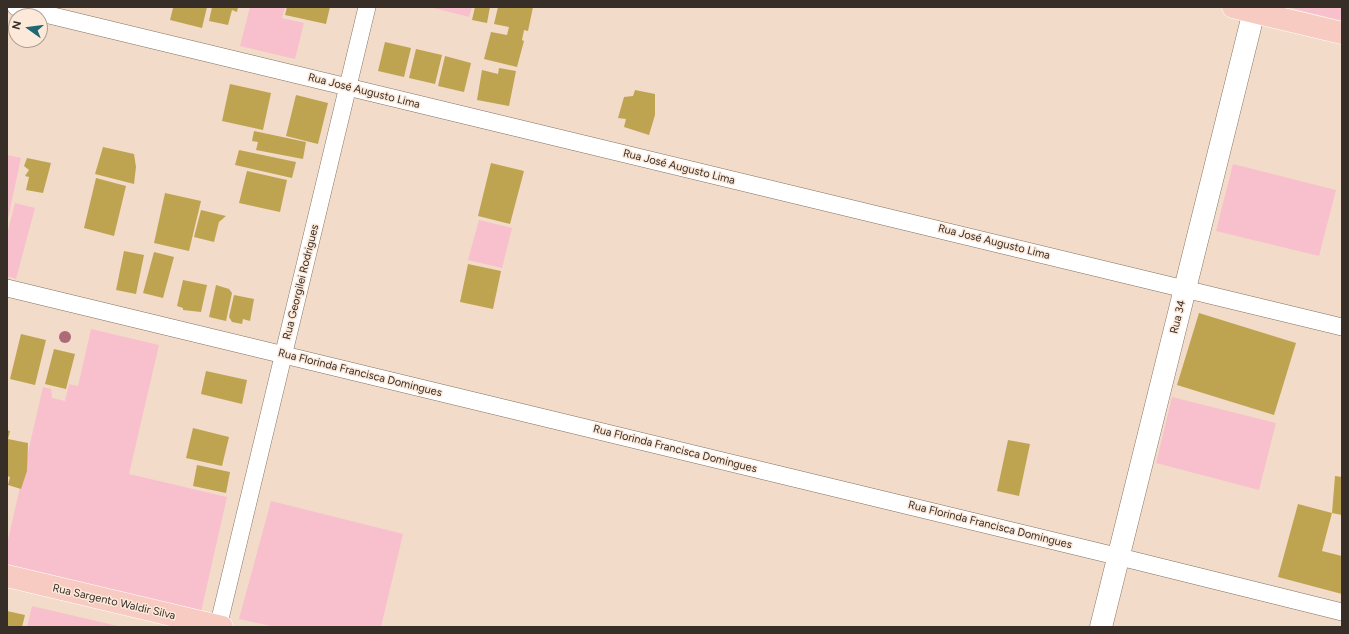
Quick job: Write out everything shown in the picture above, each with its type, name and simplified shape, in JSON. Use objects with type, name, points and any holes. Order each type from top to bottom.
[{"type":"main road","points":[[1233,7],[1255,9],[1342,33]]},
{"type":"main road","name":"Rua Sargento Waldir Silva","points":[[7,576],[219,627]]},
{"type":"street","name":"Rua José Augusto Lima","points":[[16,7],[1342,327]]},
{"type":"street","name":"Rua Georgilei Rodrigues","points":[[219,627],[367,7]]},
{"type":"street","name":"Rua 34","points":[[1102,627],[1255,9]]},
{"type":"street","name":"Rua Florinda Francisca Domingues","points":[[7,288],[1342,612]]},
{"type":"shaded area","points":[[250,7],[285,7],[282,18],[304,23],[295,59],[240,46]]},
{"type":"shaded area","points":[[430,7],[472,7],[469,17]]},
{"type":"shaded area","points":[[1288,7],[1342,7],[1342,21]]},
{"type":"shaded area","points":[[7,155],[21,158],[7,223]]},
{"type":"shaded area","points":[[1233,164],[1336,190],[1319,256],[1216,231]]},
{"type":"shaded area","points":[[15,203],[35,208],[16,279],[7,276],[7,234]]},
{"type":"shaded area","points":[[479,220],[512,228],[502,268],[468,260]]},
{"type":"shaded area","points":[[91,329],[159,345],[129,474],[227,497],[201,612],[7,567],[7,544],[43,387],[51,389],[52,398],[65,401],[69,384],[78,386]]},
{"type":"shaded area","points":[[1172,397],[1276,423],[1259,490],[1156,463]]},
{"type":"shaded area","points":[[271,501],[403,534],[381,627],[276,627],[239,619]]},
{"type":"shaded area","points":[[32,606],[122,627],[27,627]]},
{"type":"building","points":[[207,7],[202,28],[170,20],[173,8]]},
{"type":"building","points":[[212,7],[238,7],[237,12],[232,10],[228,25],[209,21]]},
{"type":"building","points":[[287,7],[330,7],[326,24],[285,15]]},
{"type":"building","points":[[475,7],[490,7],[487,23],[472,20]]},
{"type":"building","points":[[498,7],[533,7],[528,31],[524,30],[522,40],[524,41],[517,67],[484,59],[491,32],[507,35],[509,27],[494,24]]},
{"type":"building","points":[[385,42],[411,48],[404,77],[378,71]]},
{"type":"building","points":[[416,49],[442,55],[435,84],[409,78]]},
{"type":"building","points":[[445,56],[471,63],[464,92],[438,86]]},
{"type":"building","points":[[499,68],[516,71],[509,106],[477,100],[482,70],[498,74]]},
{"type":"building","points":[[230,84],[271,93],[263,130],[222,121]]},
{"type":"building","points":[[635,90],[655,94],[655,115],[649,135],[624,127],[626,119],[618,118],[624,97],[633,96]]},
{"type":"building","points":[[296,95],[328,103],[318,144],[286,136]]},
{"type":"building","points":[[254,131],[306,142],[303,159],[256,150],[258,142],[252,141]]},
{"type":"building","points":[[103,147],[134,154],[136,167],[134,184],[95,174]]},
{"type":"building","points":[[239,150],[296,162],[292,178],[235,165]]},
{"type":"building","points":[[27,158],[51,163],[43,193],[26,190],[29,177],[25,176],[29,170],[24,166]]},
{"type":"building","points":[[491,163],[524,171],[510,224],[478,216]]},
{"type":"building","points":[[247,171],[287,180],[280,212],[239,203]]},
{"type":"building","points":[[96,178],[126,186],[114,236],[84,228]]},
{"type":"building","points":[[165,193],[201,201],[189,251],[154,243]]},
{"type":"building","points":[[201,210],[226,216],[219,222],[214,242],[194,237]]},
{"type":"building","points":[[124,251],[144,255],[136,294],[116,290]]},
{"type":"building","points":[[154,252],[174,257],[163,298],[143,293]]},
{"type":"building","points":[[468,264],[501,271],[493,309],[460,302]]},
{"type":"building","points":[[183,280],[207,285],[201,312],[183,310],[183,308],[177,306]]},
{"type":"building","points":[[216,285],[229,289],[232,293],[226,321],[209,317]]},
{"type":"building","points":[[234,295],[254,299],[250,321],[243,319],[242,324],[232,322],[229,317]]},
{"type":"building","points":[[1199,313],[1296,343],[1274,415],[1177,385]]},
{"type":"building","points":[[21,334],[46,340],[35,385],[10,379]]},
{"type":"building","points":[[54,349],[75,354],[66,389],[45,384]]},
{"type":"building","points":[[206,371],[247,380],[242,404],[201,394]]},
{"type":"building","points":[[193,428],[229,437],[222,466],[186,458]]},
{"type":"building","points":[[7,430],[10,431],[8,439],[28,443],[27,471],[21,489],[8,485],[10,477],[7,476]]},
{"type":"building","points":[[1008,440],[1030,444],[1019,496],[997,491]]},
{"type":"building","points":[[197,465],[230,472],[226,493],[193,486]]},
{"type":"building","points":[[1335,476],[1342,477],[1342,515],[1332,513]]},
{"type":"building","points":[[1298,504],[1332,513],[1322,551],[1342,556],[1342,594],[1278,577]]},
{"type":"building","points":[[7,611],[25,615],[22,627],[7,627]]}]
